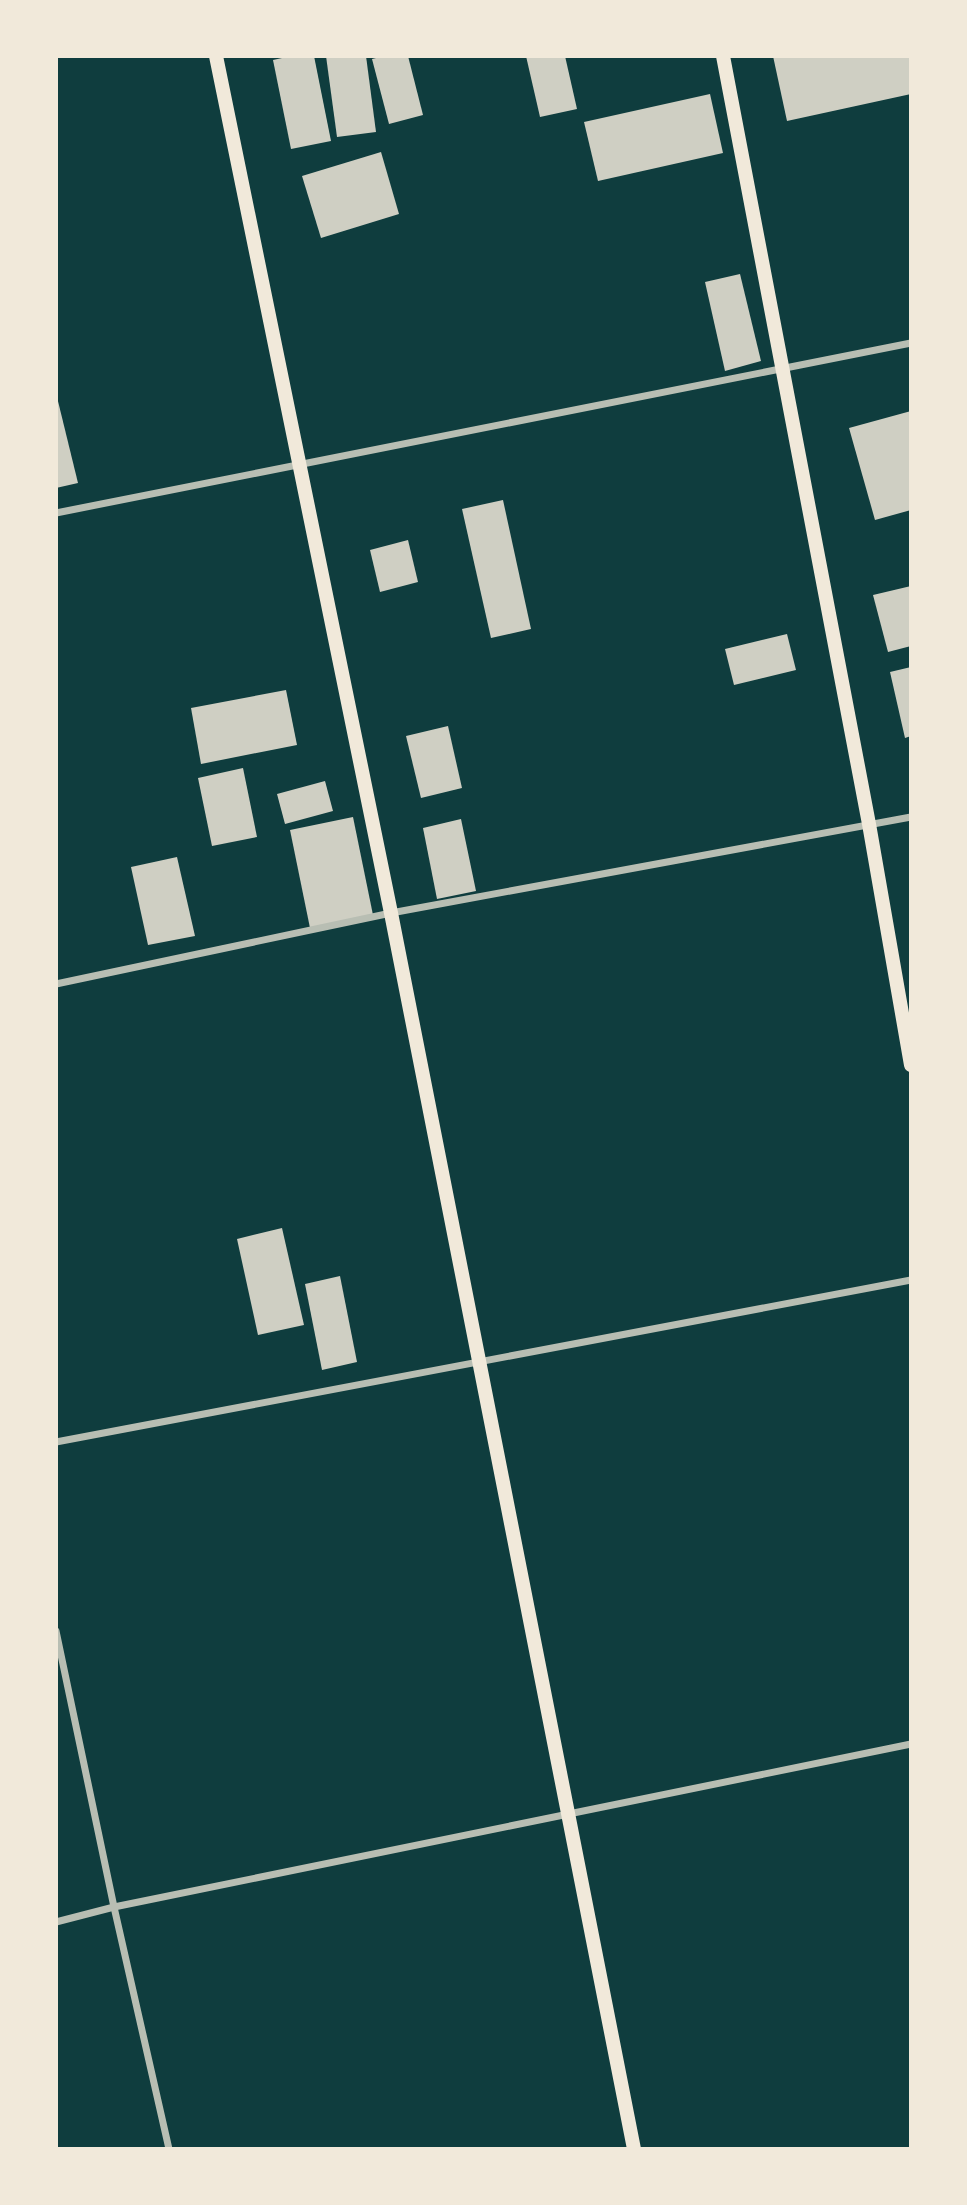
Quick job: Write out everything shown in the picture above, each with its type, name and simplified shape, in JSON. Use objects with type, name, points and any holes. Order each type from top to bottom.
[{"type":"main road","points":[[216,56],[391,913],[634,2149]]},
{"type":"main road","points":[[723,56],[869,824],[911,1065]]},
{"type":"street","points":[[56,513],[911,343]]},
{"type":"street","points":[[56,984],[391,913],[911,817]]},
{"type":"street","points":[[56,1443],[911,1280]]},
{"type":"street","points":[[56,1631],[114,1907],[169,2149]]},
{"type":"street","points":[[56,1922],[114,1907],[911,1744]]},
{"type":"building","points":[[291,56],[314,56],[331,141],[291,149],[273,60]]},
{"type":"building","points":[[326,56],[366,56],[376,132],[337,137]]},
{"type":"building","points":[[408,56],[423,115],[389,124],[372,59]]},
{"type":"building","points":[[526,56],[565,56],[577,109],[540,117]]},
{"type":"building","points":[[773,56],[911,56],[911,94],[787,121]]},
{"type":"building","points":[[710,94],[723,153],[598,181],[584,122]]},
{"type":"building","points":[[381,152],[399,214],[321,238],[302,176]]},
{"type":"building","points":[[740,274],[761,361],[725,371],[705,282]]},
{"type":"building","points":[[56,393],[78,483],[56,488]]},
{"type":"building","points":[[911,411],[911,510],[875,520],[849,428]]},
{"type":"building","points":[[503,500],[531,629],[491,638],[462,509]]},
{"type":"building","points":[[408,540],[418,582],[380,592],[370,550]]},
{"type":"building","points":[[911,586],[911,646],[888,652],[873,595]]},
{"type":"building","points":[[787,634],[796,670],[734,685],[725,649]]},
{"type":"building","points":[[911,667],[911,736],[905,738],[890,672]]},
{"type":"building","points":[[286,690],[297,745],[201,764],[191,708]]},
{"type":"building","points":[[448,726],[462,788],[421,798],[406,736]]},
{"type":"building","points":[[243,768],[257,837],[212,846],[198,778]]},
{"type":"building","points":[[325,781],[333,811],[285,824],[277,794]]},
{"type":"building","points":[[353,817],[373,915],[310,928],[290,830]]},
{"type":"building","points":[[461,819],[476,891],[437,899],[423,828]]},
{"type":"building","points":[[177,857],[195,936],[148,945],[131,867]]},
{"type":"building","points":[[282,1228],[304,1325],[258,1335],[237,1239]]},
{"type":"building","points":[[340,1276],[357,1362],[322,1370],[305,1284]]}]
